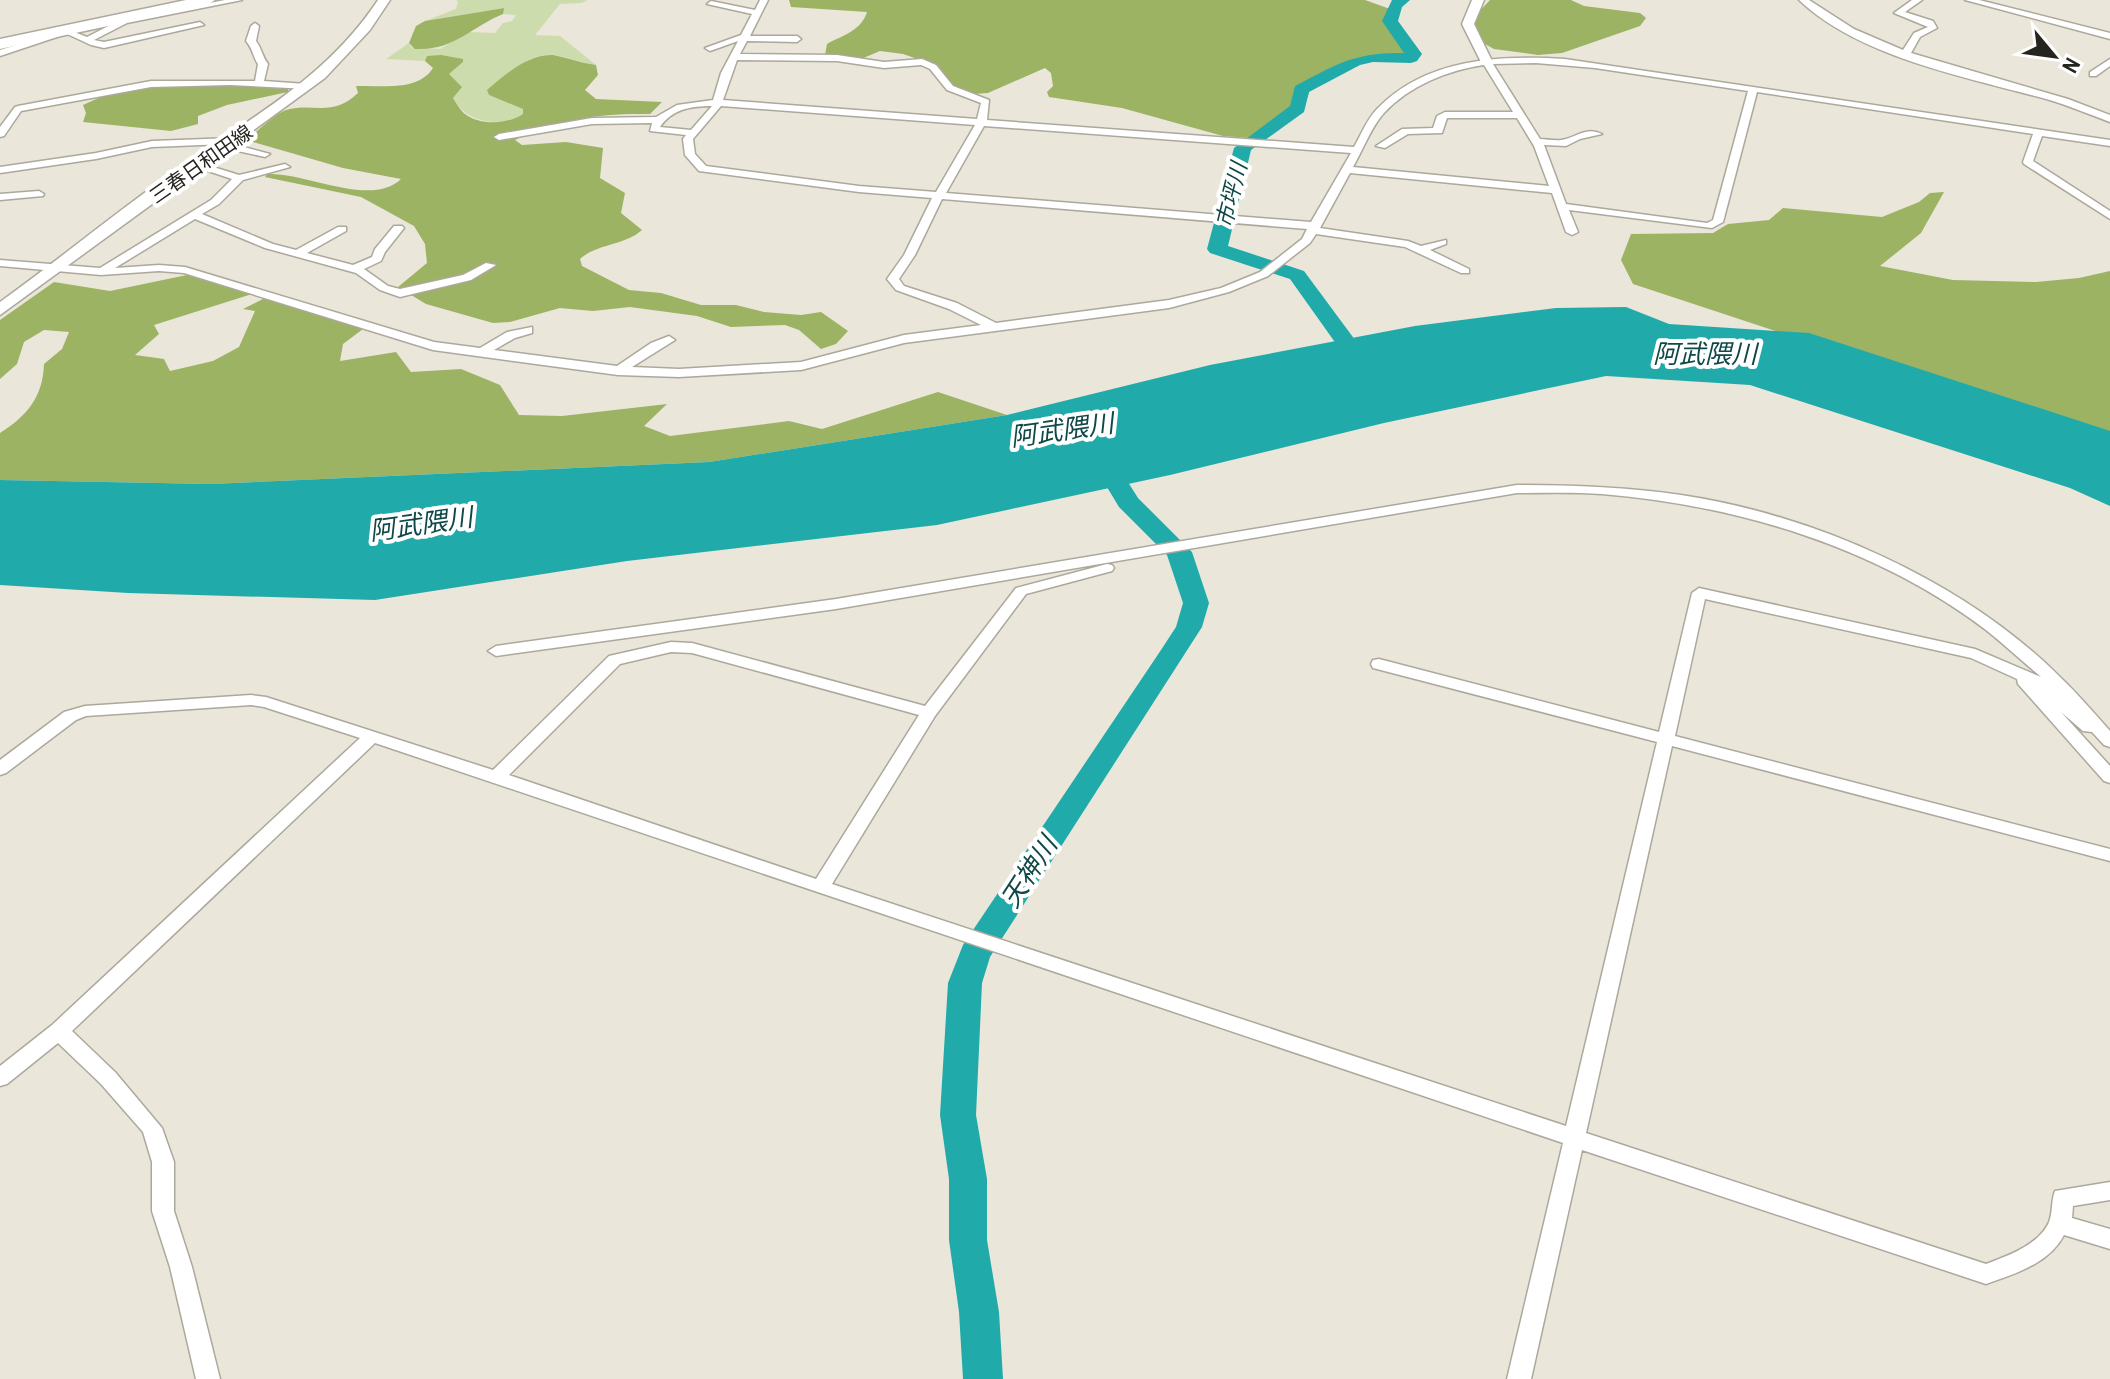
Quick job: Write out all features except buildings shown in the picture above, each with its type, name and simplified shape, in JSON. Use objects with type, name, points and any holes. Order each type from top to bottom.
[{"type":"highway","points":[[0,42],[184,0]]},
{"type":"highway","points":[[0,42],[207,0]]},
{"type":"main road","name":"三春日和田線","points":[[0,310],[306,87],[364,30],[384,0]]},
{"type":"main road","points":[[1478,0],[1468,24],[1486,61]]},
{"type":"street","points":[[764,0],[734,57],[718,103],[708,119],[692,133],[687,144],[690,155],[700,167],[709,171],[940,196],[1314,228],[1397,242],[1465,271]]},
{"type":"street","points":[[1803,0],[1847,31],[1906,53],[2070,103],[2110,119]]},
{"type":"street","points":[[1906,53],[1917,35],[1933,28],[1930,23],[1898,13],[1918,0]]},
{"type":"street","points":[[1969,0],[2110,36]]},
{"type":"street","points":[[0,53],[69,33],[235,2]]},
{"type":"street","points":[[166,31],[183,15],[235,2]]},
{"type":"street","points":[[711,4],[758,13]]},
{"type":"street","points":[[87,40],[123,22]]},
{"type":"street","points":[[69,33],[97,45],[115,44],[200,25]]},
{"type":"street","points":[[255,26],[251,41],[259,51],[263,64],[259,83]]},
{"type":"street","points":[[710,48],[744,38],[797,39]]},
{"type":"street","points":[[734,57],[837,58],[884,65],[924,62],[935,68],[950,88],[986,102],[980,122],[930,211],[911,253],[893,279],[900,288],[953,306],[994,327]]},
{"type":"street","points":[[0,263],[101,272],[159,268],[185,270],[422,343],[618,371],[679,373],[801,366],[904,339],[1169,304],[1225,290],[1277,266],[1297,251],[1314,228],[1379,112],[1394,98],[1440,71],[1486,61],[1552,60],[2110,143]]},
{"type":"street","points":[[1486,61],[1537,142],[1572,232]]},
{"type":"street","points":[[2093,74],[2110,62]]},
{"type":"street","points":[[0,112],[151,84],[259,83],[306,87]]},
{"type":"street","points":[[1561,206],[1708,226],[1718,222],[1753,89]]},
{"type":"street","points":[[499,137],[592,121],[658,120],[687,104],[718,103],[1359,147],[1404,147]]},
{"type":"street","points":[[0,134],[18,109]]},
{"type":"street","points":[[1381,146],[1406,131],[1438,131],[1440,118],[1445,115],[1519,115]]},
{"type":"street","points":[[658,120],[654,129],[692,133]]},
{"type":"street","points":[[2038,133],[2028,162],[2110,216]]},
{"type":"street","points":[[1537,142],[1566,143],[1578,136],[1597,134]]},
{"type":"street","points":[[0,170],[152,144],[231,144],[265,154]]},
{"type":"street","points":[[195,165],[239,178],[285,167]]},
{"type":"street","points":[[1346,169],[1554,190]]},
{"type":"street","points":[[101,272],[215,202],[239,178]]},
{"type":"street","points":[[0,197],[39,194]]},
{"type":"street","points":[[1588,210],[1632,226]]},
{"type":"street","points":[[194,215],[269,246],[354,269],[384,288],[400,293],[467,278],[490,265]]},
{"type":"street","points":[[354,269],[377,259],[379,251],[398,228]]},
{"type":"street","points":[[298,253],[342,229]]},
{"type":"street","points":[[1421,250],[1442,242]]},
{"type":"street","points":[[482,352],[501,340],[528,330]]},
{"type":"street","points":[[618,371],[669,340]]},
{"type":"street","points":[[496,651],[821,606],[1517,489],[1616,490],[1669,497],[1778,521],[1862,552],[1894,568],[1971,612],[2029,654],[2064,687],[2110,741]]},
{"type":"street","points":[[821,886],[929,712],[1021,591],[1119,565],[1124,556]]},
{"type":"street","points":[[1519,1379],[1699,593],[1975,654],[2036,681],[2086,726],[2110,741]]},
{"type":"street","points":[[495,778],[615,660],[671,647],[692,648],[929,712]]},
{"type":"street","points":[[1379,664],[1666,742],[2110,855]]},
{"type":"street","points":[[2019,671],[2027,686],[2110,777]]},
{"type":"street","points":[[0,769],[70,716],[85,711],[251,700],[372,737],[1986,1274],[2017,1263],[2050,1239],[2059,1224],[2063,1198],[2110,1191]]},
{"type":"street","points":[[0,1078],[59,1031],[372,737]]},
{"type":"street","points":[[59,1031],[108,1078],[152,1128],[163,1162],[163,1211],[181,1267],[208,1379]]},
{"type":"street","points":[[2059,1224],[2110,1239]]},
{"type":"green space","points":[[454,0],[587,0],[560,4],[535,35],[560,36],[596,65],[552,55],[533,58],[516,68],[489,95],[524,109],[523,114],[495,122],[467,114],[454,100],[449,74],[463,62],[428,56],[425,61],[386,59],[409,43],[411,47],[440,49],[469,32],[495,33],[516,15],[503,14],[503,8],[425,21],[456,9],[458,1]]},
{"type":"green space","points":[[789,0],[1365,0],[1390,9],[1393,25],[1407,54],[1400,58],[1369,59],[1331,73],[1310,89],[1303,111],[1263,139],[1223,136],[1122,108],[1049,97],[1047,92],[1053,86],[1051,73],[1045,68],[988,93],[974,94],[950,85],[932,64],[903,54],[880,51],[861,59],[825,55],[827,44],[856,28],[867,12],[791,7]]},
{"type":"green space","points":[[1490,0],[1571,0],[1584,6],[1640,13],[1646,18],[1640,26],[1562,53],[1538,55],[1494,49],[1483,43],[1471,20]]},
{"type":"green space","points":[[504,8],[503,14],[452,42],[429,49],[415,49],[409,43],[416,26],[425,21]]},
{"type":"green space","points":[[544,55],[596,65],[598,75],[585,90],[596,99],[662,102],[650,114],[581,119],[515,140],[522,145],[566,142],[603,148],[600,178],[625,193],[621,213],[642,230],[587,254],[580,259],[582,266],[629,290],[661,293],[701,305],[736,305],[764,312],[801,315],[821,312],[848,331],[836,344],[821,349],[799,330],[785,325],[731,327],[697,316],[630,307],[593,311],[560,308],[510,322],[493,323],[426,304],[398,287],[427,263],[425,244],[414,226],[361,197],[265,177],[267,174],[283,175],[356,190],[388,187],[401,179],[343,168],[246,140],[286,110],[340,105],[358,93],[356,86],[399,86],[418,81],[433,68],[425,61],[427,56],[463,59],[449,74],[462,87],[453,98],[463,113],[486,122],[502,122],[523,114],[523,109],[489,95],[487,90],[517,66]]},
{"type":"green space","points":[[165,84],[277,87],[288,89],[288,92],[227,105],[198,116],[198,124],[171,131],[83,122],[86,113],[83,105],[105,95]]},
{"type":"green space","points":[[1944,192],[1921,233],[1880,266],[1953,280],[2036,282],[2110,271],[2110,433],[1791,336],[1633,284],[1621,260],[1631,234],[1713,233],[1728,224],[1769,220],[1783,208],[1882,217],[1919,202],[1930,193]]},
{"type":"green space","points":[[187,275],[252,294],[154,325],[159,334],[135,355],[164,359],[170,371],[213,361],[239,347],[255,311],[243,309],[265,298],[363,329],[343,344],[340,361],[396,352],[411,372],[461,369],[500,385],[519,415],[562,416],[667,404],[644,426],[670,436],[789,421],[822,429],[938,392],[1007,415],[709,462],[211,484],[0,480],[0,433],[18,420],[32,404],[43,376],[44,364],[62,349],[69,332],[44,330],[24,342],[17,364],[0,379],[0,320],[54,282],[110,291]]},
{"type":"water","name":"阿武隈川","points":[[1626,307],[1669,324],[1809,333],[2110,431],[2110,506],[2070,488],[1750,385],[1606,376],[937,525],[627,561],[375,600],[128,593],[0,585],[0,480],[211,484],[709,462],[1007,415],[1210,365],[1415,326],[1556,308]]},
{"type":"waterway","name":"市坪川","points":[[1367,371],[1297,275],[1217,249],[1243,148],[1298,108],[1301,90],[1354,62],[1373,57],[1411,58],[1414,54],[1390,21],[1395,5],[1402,0]]},
{"type":"waterway","name":"天神川","points":[[983,1379],[979,1312],[968,1240],[968,1179],[958,1115],[965,983],[975,954],[1173,653],[1189,627],[1196,603],[1179,552],[1128,502],[1099,454]]}]
